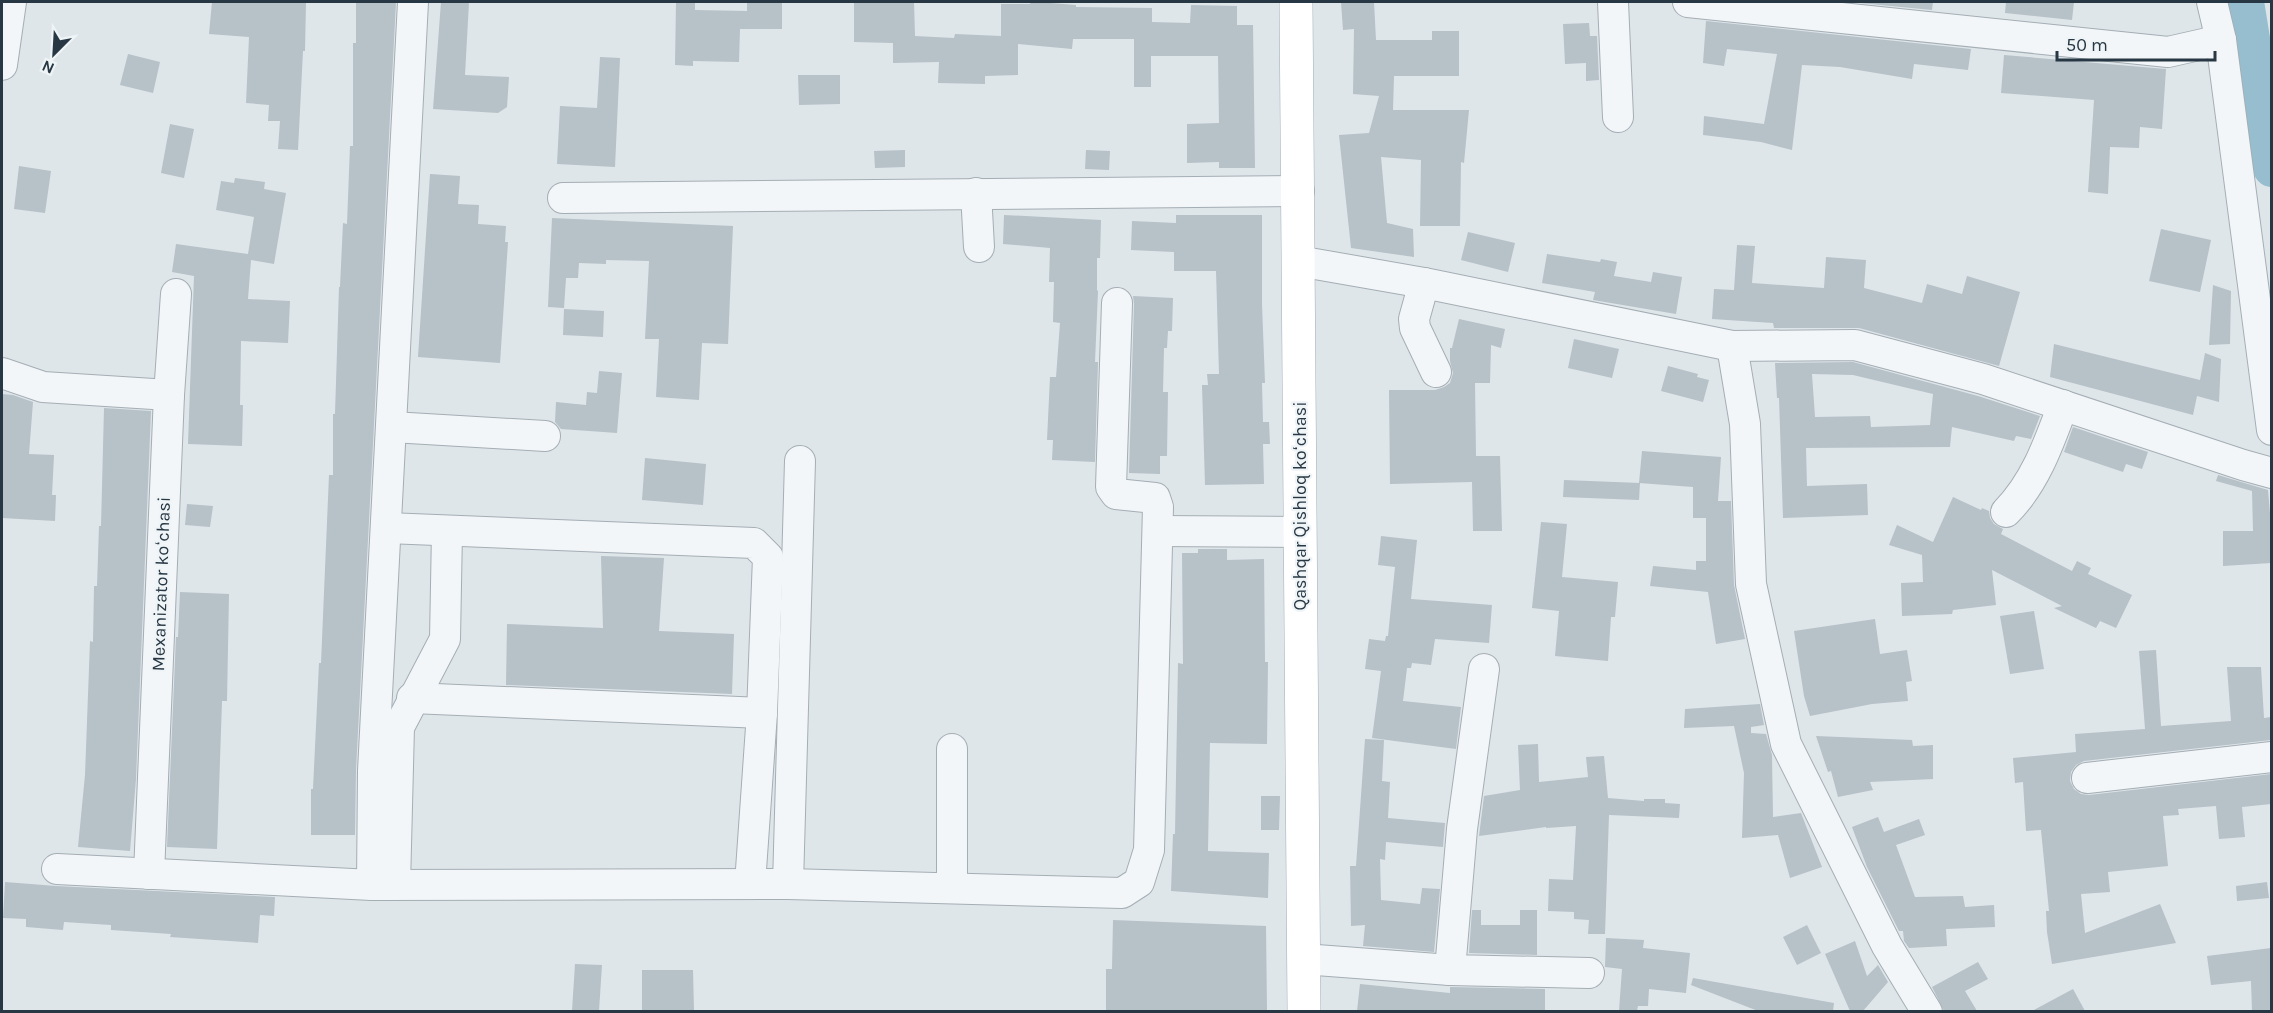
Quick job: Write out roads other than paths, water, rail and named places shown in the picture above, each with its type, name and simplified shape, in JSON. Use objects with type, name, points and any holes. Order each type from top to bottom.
[{"type":"main road","name":"Qashqar Qishloq koʻchasi","points":[[1296,2],[1304,1011]]},
{"type":"street","points":[[2,65],[11,2]]},
{"type":"street","points":[[383,885],[373,771],[413,2]]},
{"type":"street","points":[[1613,2],[1618,117]]},
{"type":"street","points":[[1688,2],[2168,52],[2221,40]]},
{"type":"street","points":[[2212,2],[2221,40],[2271,430]]},
{"type":"street","points":[[563,198],[1299,191]]},
{"type":"street","points":[[976,193],[979,247]]},
{"type":"street","points":[[1298,261],[1424,283],[1732,346],[1855,345],[1983,380],[2271,473]]},
{"type":"street","points":[[1424,283],[1414,319],[1414,328],[1436,372]]},
{"type":"street","name":"Mexanizator koʻchasi","points":[[149,874],[169,395],[176,294]]},
{"type":"street","points":[[57,869],[383,885],[788,884],[1122,893],[1139,882],[1149,850],[1159,531],[1158,507],[1155,498],[1116,494],[1111,487],[1117,303]]},
{"type":"street","points":[[1732,346],[1745,424],[1751,584],[1786,744],[1887,946],[1927,1011]]},
{"type":"street","points":[[2,373],[44,387]]},
{"type":"street","points":[[2,383],[169,395]]},
{"type":"street","points":[[2006,512],[2016,501],[2047,450],[2063,405]]},
{"type":"street","points":[[392,427],[545,436]]},
{"type":"street","points":[[788,884],[800,461]]},
{"type":"street","points":[[387,528],[754,543],[768,557],[762,713],[750,884]]},
{"type":"street","points":[[383,885],[399,727],[412,698],[445,639],[447,531]]},
{"type":"street","points":[[1159,531],[1300,532]]},
{"type":"street","points":[[1450,970],[1462,829],[1484,669]]},
{"type":"street","points":[[412,698],[762,713]]},
{"type":"street","points":[[952,749],[952,888]]},
{"type":"street","points":[[2087,778],[2271,757]]},
{"type":"street","points":[[1303,959],[1450,970],[1589,973]]},
{"type":"waterway","points":[[2245,2],[2272,168]]}]
